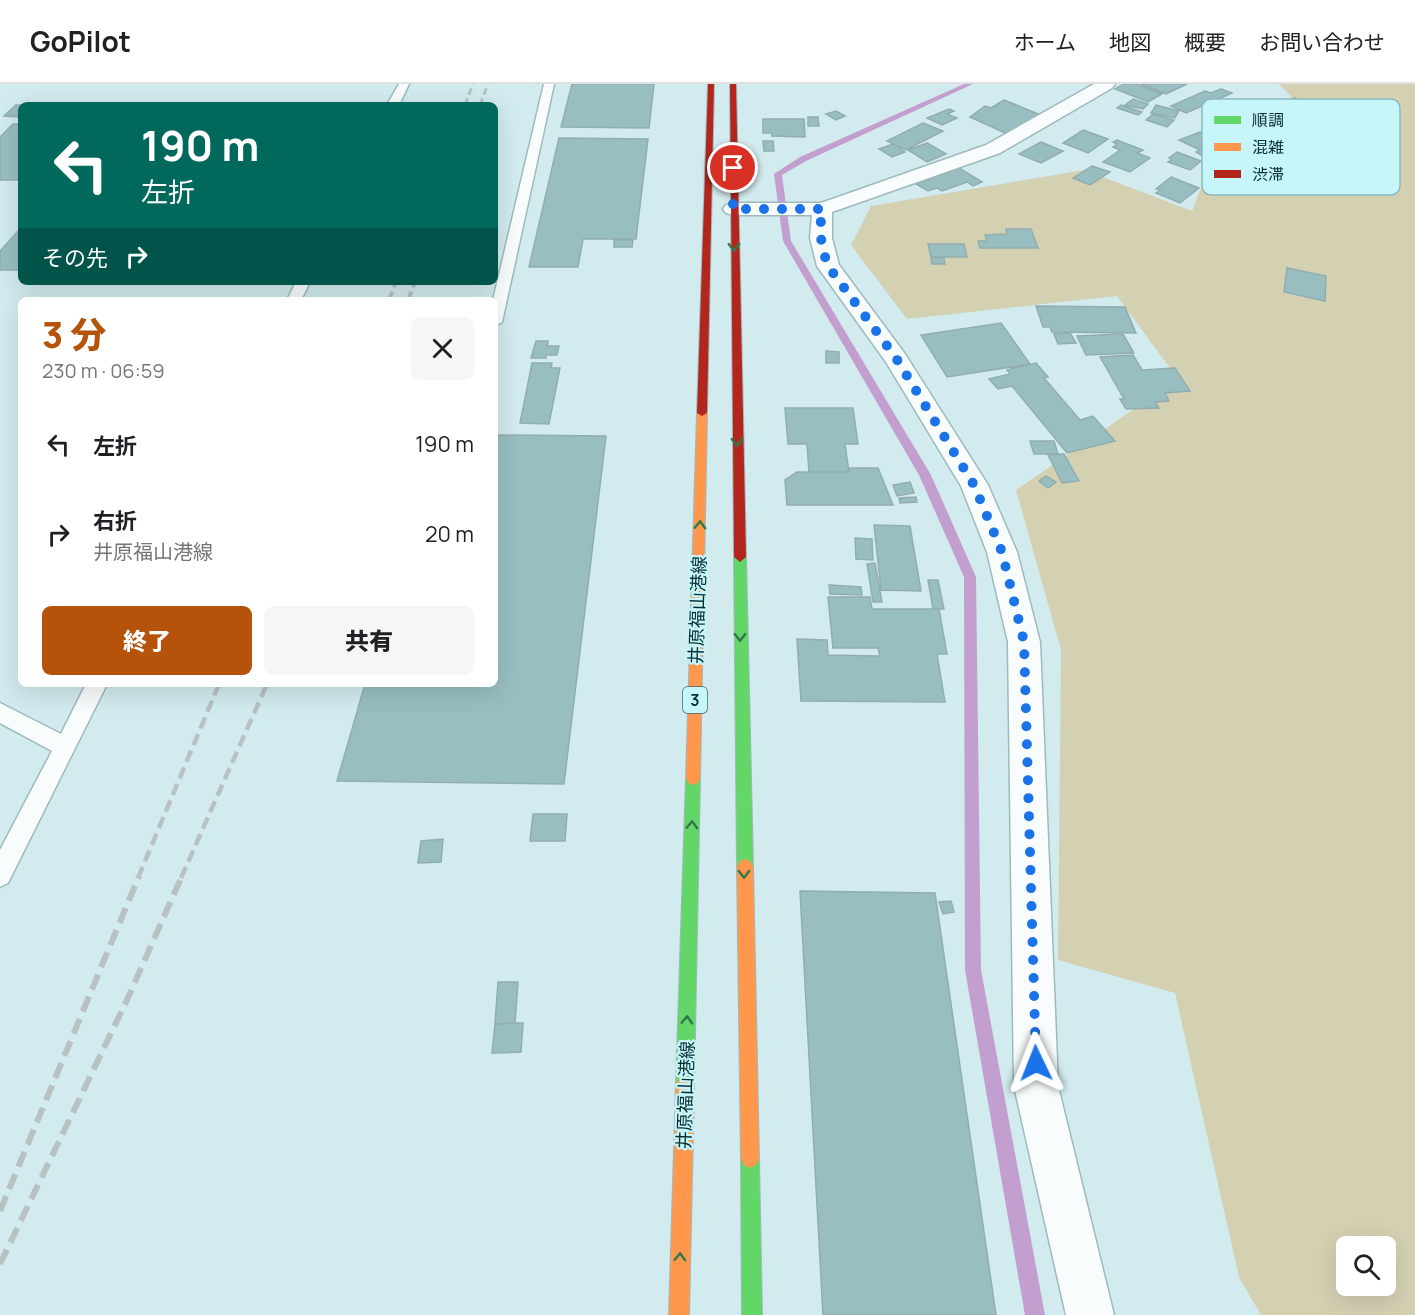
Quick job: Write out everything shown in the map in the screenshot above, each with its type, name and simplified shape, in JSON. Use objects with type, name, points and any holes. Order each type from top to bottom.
[{"type":"main road","name":"井原福山港線","points":[[679,1315],[711,84]]},
{"type":"main road","points":[[733,84],[733,209],[752,1315]]},
{"type":"street","points":[[733,209],[816,209],[993,148],[1106,84]]},
{"type":"street","points":[[816,209],[820,223],[822,249],[828,266],[896,358],[974,485],[1002,552],[1024,642],[1036,1086],[1090,1315]]},
{"type":"lane","points":[[395,102],[404,84]]},
{"type":"lane","points":[[498,309],[549,84]]},
{"type":"lane","points":[[0,875],[95,687]]},
{"type":"lane","points":[[0,712],[65,747]]},
{"type":"shaded area","points":[[1279,84],[1415,84],[1415,1315],[1261,1315],[1239,1277],[1175,993],[1058,960],[1061,650],[1016,490],[1178,379],[1117,296],[907,319],[851,245],[871,206],[1084,170],[1192,211],[1202,185],[1202,195],[1400,195],[1400,99],[1293,99]]},
{"type":"building","points":[[572,84],[654,84],[649,128],[561,127]]},
{"type":"building","points":[[1124,84],[1136,84],[1162,94],[1148,102],[1115,89]]},
{"type":"building","points":[[1141,84],[1187,84],[1166,94]]},
{"type":"building","points":[[1221,89],[1232,93],[1218,99],[1202,99],[1202,106],[1186,113],[1171,106],[1205,91],[1211,93]]},
{"type":"building","points":[[1133,99],[1148,104],[1143,109],[1125,105]]},
{"type":"building","points":[[1004,100],[1041,115],[1007,134],[970,117],[985,106],[991,108]]},
{"type":"building","points":[[16,105],[18,105],[18,117],[4,116]]},
{"type":"building","points":[[1121,105],[1142,112],[1138,115],[1117,108]]},
{"type":"building","points":[[1156,105],[1179,111],[1175,118],[1151,113]]},
{"type":"building","points":[[949,109],[954,111],[947,114],[957,118],[942,125],[927,118]]},
{"type":"building","points":[[836,111],[845,116],[836,120],[826,114]]},
{"type":"building","points":[[1153,114],[1174,120],[1167,127],[1146,120]]},
{"type":"building","points":[[808,117],[818,117],[819,126],[808,126]]},
{"type":"building","points":[[763,119],[804,119],[805,137],[772,136],[772,133],[763,133]]},
{"type":"building","points":[[923,123],[943,131],[906,150],[887,141]]},
{"type":"building","points":[[13,124],[18,124],[18,180],[0,180],[0,137]]},
{"type":"building","points":[[1083,130],[1108,139],[1088,153],[1063,143]]},
{"type":"building","points":[[1202,133],[1202,155],[1196,152],[1200,150],[1179,140]]},
{"type":"building","points":[[559,138],[648,139],[636,239],[583,239],[578,267],[529,267]]},
{"type":"building","points":[[1117,140],[1143,150],[1137,153],[1150,158],[1130,172],[1103,162],[1120,150],[1113,147],[1117,144],[1113,142]]},
{"type":"building","points":[[763,141],[773,141],[774,151],[764,151]]},
{"type":"building","points":[[1041,142],[1063,151],[1041,163],[1019,154]]},
{"type":"building","points":[[927,143],[946,154],[927,162],[908,150]]},
{"type":"building","points":[[893,144],[905,152],[892,157],[879,149]]},
{"type":"building","points":[[1177,152],[1201,161],[1190,170],[1168,162],[1172,160],[1169,158]]},
{"type":"building","points":[[1092,166],[1110,172],[1090,185],[1073,178]]},
{"type":"building","points":[[959,168],[982,182],[973,186],[967,182],[942,191],[937,188],[928,191],[916,184]]},
{"type":"building","points":[[1171,177],[1199,188],[1180,203],[1156,193],[1160,190],[1156,189]]},
{"type":"building","points":[[1006,229],[1031,229],[1038,248],[980,248],[978,241],[987,241],[985,235],[1007,234]]},
{"type":"building","points":[[18,231],[18,270],[0,270],[0,251]]},
{"type":"building","points":[[614,240],[633,240],[632,247],[614,247]]},
{"type":"building","points":[[928,244],[964,244],[967,257],[931,257]]},
{"type":"building","points":[[931,257],[944,258],[945,264],[932,264]]},
{"type":"building","points":[[1287,268],[1326,276],[1325,301],[1284,292]]},
{"type":"building","points":[[1036,306],[1125,307],[1136,333],[1052,332],[1050,327],[1043,327]]},
{"type":"building","points":[[1001,323],[1030,364],[947,377],[921,335]]},
{"type":"building","points":[[1070,333],[1076,343],[1058,344],[1054,334]]},
{"type":"building","points":[[1123,334],[1134,353],[1086,355],[1077,336]]},
{"type":"building","points":[[536,341],[548,341],[547,346],[559,346],[557,355],[531,358]]},
{"type":"building","points":[[826,351],[839,352],[839,363],[826,363]]},
{"type":"building","points":[[1133,355],[1142,370],[1175,368],[1190,391],[1165,393],[1169,401],[1155,402],[1159,408],[1126,409],[1120,399],[1124,399],[1100,357]]},
{"type":"building","points":[[532,363],[552,363],[551,368],[560,368],[549,424],[520,423]]},
{"type":"building","points":[[1036,363],[1048,377],[1044,378],[1080,420],[1093,416],[1115,441],[1067,453],[1012,386],[998,389],[989,379],[1010,374],[1007,370]]},
{"type":"building","points":[[785,408],[853,408],[858,444],[845,444],[849,472],[809,472],[807,444],[788,444]]},
{"type":"building","points":[[498,435],[606,436],[564,784],[337,781],[364,687],[498,687]]},
{"type":"building","points":[[1030,441],[1054,441],[1058,454],[1034,454]]},
{"type":"building","points":[[1064,454],[1079,481],[1062,483],[1048,455]]},
{"type":"building","points":[[849,468],[878,468],[893,505],[787,505],[785,480],[797,472],[849,472]]},
{"type":"building","points":[[1046,476],[1056,482],[1048,488],[1039,481]]},
{"type":"building","points":[[910,482],[914,493],[897,496],[893,485]]},
{"type":"building","points":[[916,497],[917,502],[900,503],[899,498]]},
{"type":"building","points":[[874,525],[910,526],[921,591],[881,590]]},
{"type":"building","points":[[855,538],[872,539],[873,560],[856,559]]},
{"type":"building","points":[[875,563],[882,602],[873,602],[867,564]]},
{"type":"building","points":[[928,580],[938,580],[944,609],[933,609]]},
{"type":"building","points":[[829,585],[861,587],[862,595],[830,594]]},
{"type":"building","points":[[828,597],[870,597],[872,609],[939,609],[947,654],[937,654],[945,702],[801,701],[797,639],[827,640],[828,655],[880,656],[878,648],[833,648]]},
{"type":"building","points":[[533,814],[567,814],[565,841],[530,841]]},
{"type":"building","points":[[443,839],[441,862],[418,863],[421,841]]},
{"type":"building","points":[[800,891],[935,893],[996,1315],[823,1315]]},
{"type":"building","points":[[951,901],[954,912],[943,914],[939,902]]},
{"type":"building","points":[[498,982],[518,982],[515,1023],[495,1024]]},
{"type":"building","points":[[523,1023],[521,1052],[492,1053],[495,1024]]},
{"type":"waterway","points":[[970,84],[803,159],[778,174],[787,241],[925,475],[970,577],[973,970],[1035,1315]]},
{"type":"railway","points":[[466,102],[473,84]]},
{"type":"railway","points":[[481,102],[488,84]]},
{"type":"railway","points":[[390,297],[395,285]]},
{"type":"railway","points":[[409,297],[414,285]]},
{"type":"railway","points":[[138,878],[218,687]]},
{"type":"railway","points":[[181,878],[266,687]]},
{"type":"railway","points":[[0,1211],[139,876]]},
{"type":"railway","points":[[0,1264],[126,1002],[182,876]]},
{"type":"traffic: fast","points":[[740,557],[745,866]]},
{"type":"traffic: fast","points":[[685,1085],[693,778]]},
{"type":"traffic: fast","points":[[750,1159],[752,1315]]},
{"type":"traffic: slow","points":[[693,778],[702,413]]},
{"type":"traffic: slow","points":[[745,866],[750,1159]]},
{"type":"traffic: slow","points":[[679,1315],[685,1085]]},
{"type":"traffic: jam","points":[[702,413],[711,84]]},
{"type":"traffic: jam","points":[[733,84],[740,557]]},
{"type":"route","points":[[733,168],[733,209],[823,209],[820,223],[822,249],[828,266],[896,358],[974,485],[1002,552],[1024,642],[1036,1063]]}]
